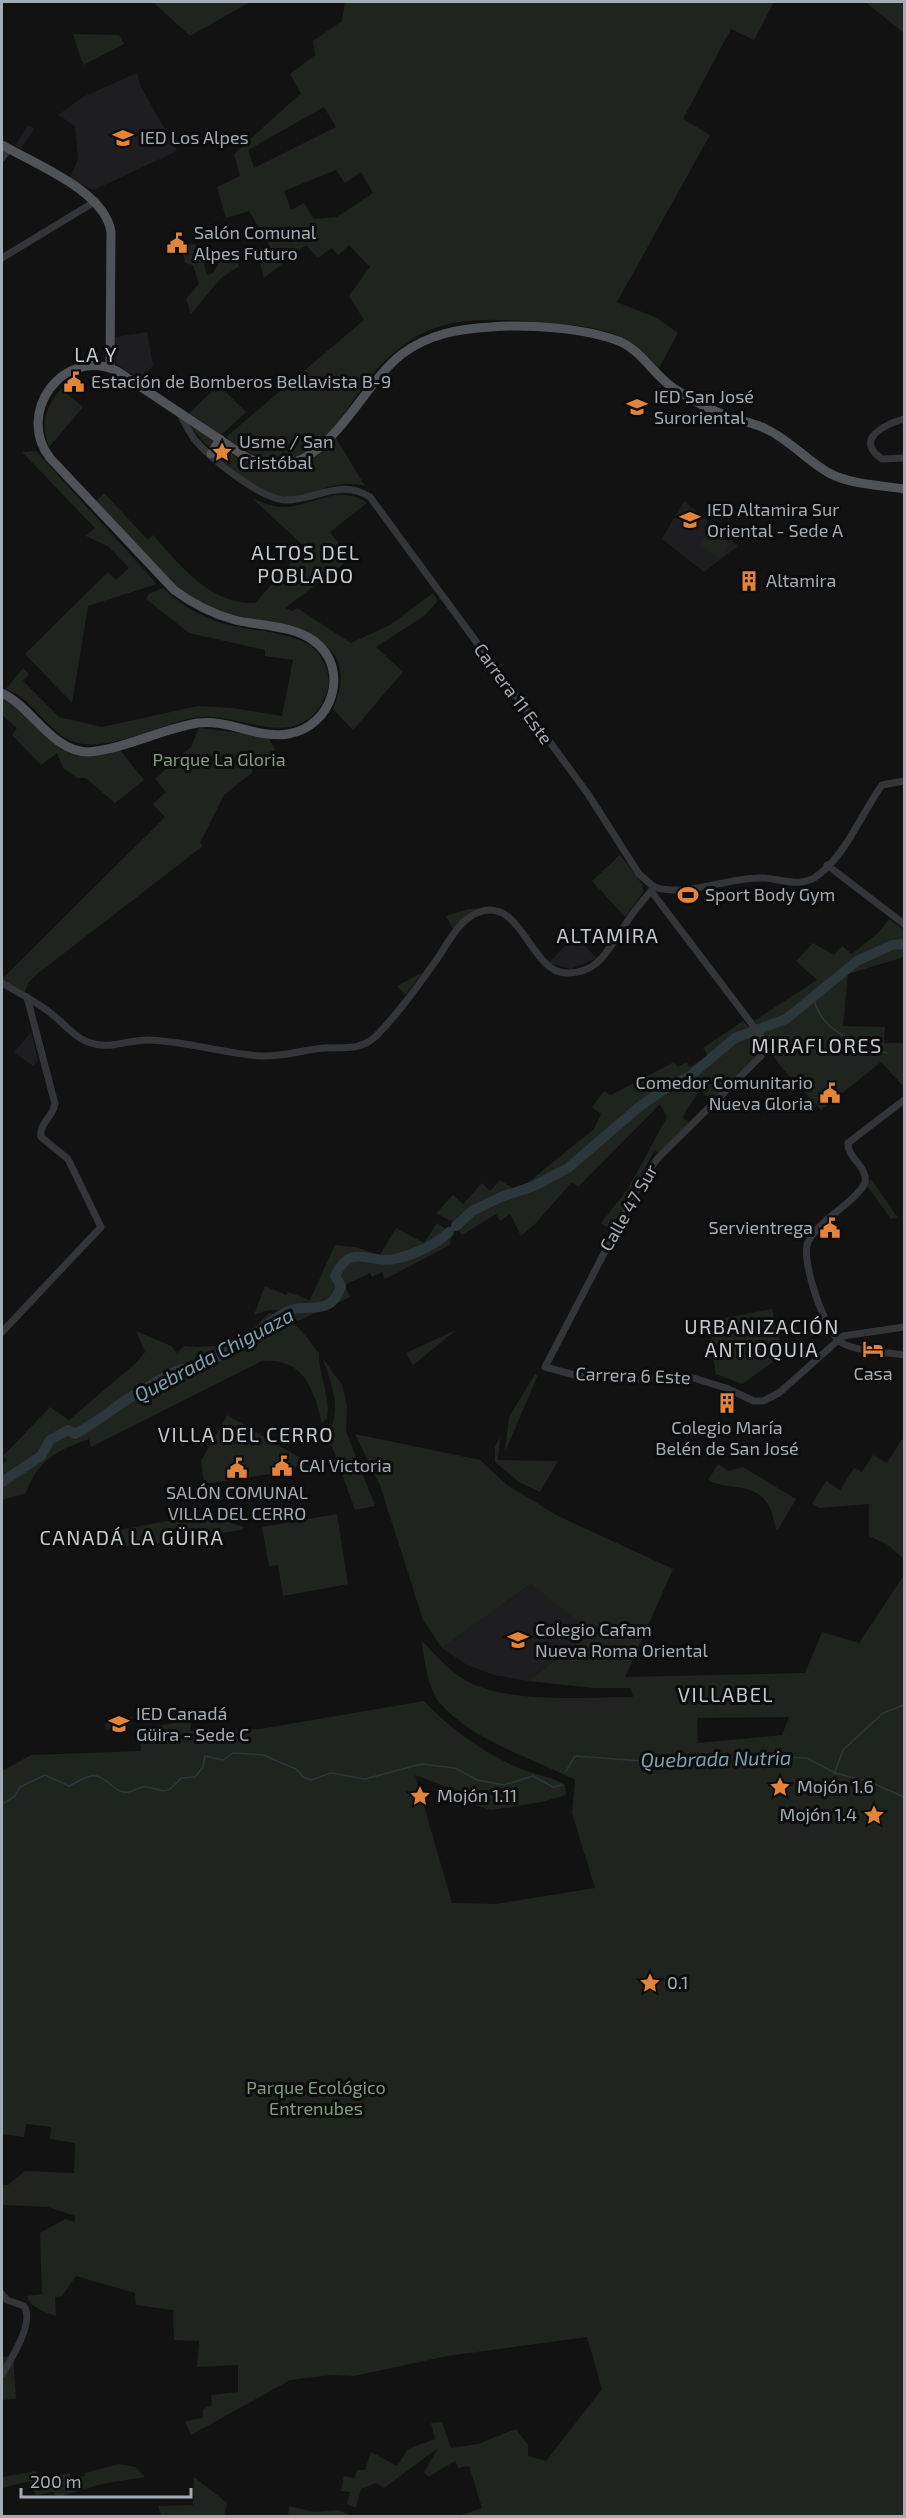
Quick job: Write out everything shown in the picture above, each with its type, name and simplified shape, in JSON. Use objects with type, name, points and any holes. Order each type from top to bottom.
[{"type":"main road","points":[[5,147],[96,201],[106,215],[111,232],[110,368]]},
{"type":"main road","points":[[2,693],[16,700],[54,737],[68,747],[83,752],[204,723],[272,734],[297,731],[317,719],[331,697],[334,675],[327,655],[310,638],[220,616],[195,605],[174,590],[137,553],[42,446],[38,414],[42,400],[51,385],[64,375],[82,367],[110,368],[252,460],[282,466],[304,458],[324,444],[372,384],[409,349],[426,339],[451,331],[527,326],[605,338],[632,349],[662,380],[678,391],[727,416],[771,432],[830,473],[858,482],[904,489]]},
{"type":"main road","points":[[211,454],[220,439]]},
{"type":"street","points":[[2,158],[5,147]]},
{"type":"street","points":[[2,258],[96,201]]},
{"type":"street","points":[[178,411],[194,438],[211,454]]},
{"type":"street","points":[[904,419],[889,423],[877,431],[871,440],[872,450],[879,457],[889,460],[904,458]]},
{"type":"street","name":"Carrera 11 Este","points":[[211,454],[258,491],[275,499],[295,499],[345,488],[361,492],[372,500],[538,729],[588,794],[634,867],[761,1036],[764,1044]]},
{"type":"street","points":[[2,982],[49,1011],[80,1038],[105,1046],[133,1040],[155,1040],[250,1055],[284,1056],[318,1049],[357,1047],[367,1043],[406,999],[462,924],[477,913],[487,910],[502,915],[519,927],[548,968],[567,973],[586,969],[601,961],[652,889],[702,887],[762,878],[796,882],[814,878],[827,865],[882,784],[904,781]]},
{"type":"street","points":[[827,865],[904,924]]},
{"type":"street","points":[[2,1332],[101,1227],[68,1159],[40,1137],[41,1127],[53,1112],[55,1104],[27,998]]},
{"type":"street","name":"Calle 47 Sur","points":[[544,1367],[642,1180],[658,1158],[761,1056],[764,1044]]},
{"type":"street","points":[[904,1100],[852,1138],[848,1145],[864,1171],[866,1180],[862,1187],[807,1244],[810,1274],[827,1324],[838,1340],[850,1346],[904,1355]]},
{"type":"street","points":[[838,1340],[850,1334],[904,1328]]},
{"type":"street","name":"Carrera 6 Este","points":[[544,1367],[582,1377],[626,1380],[698,1378],[754,1401],[779,1393],[838,1340]]},
{"type":"street","points":[[2,2294],[8,2300],[24,2306],[27,2312],[16,2353],[2,2374]]},
{"type":"shaded area","name":"IED Los Alpes","points":[[137,73],[141,87],[177,151],[94,190],[69,178],[78,160],[75,126],[58,115],[83,97]]},
{"type":"shaded area","points":[[28,125],[34,129],[21,149],[15,146]]},
{"type":"shaded area","points":[[147,332],[153,365],[142,381],[116,364],[115,337]]},
{"type":"shaded area","name":"IED Altamira Sur Oriental - Sede A","points":[[684,501],[738,546],[704,572],[662,539]]},
{"type":"shaded area","points":[[574,936],[597,958],[571,969],[549,963]]},
{"type":"shaded area","points":[[31,1032],[38,1059],[33,1066],[14,1052]]},
{"type":"shaded area","name":"Colegio Cafam Nueva Roma Oriental","points":[[531,1584],[593,1631],[528,1681],[494,1675],[467,1665],[442,1648]]},
{"type":"shaded area","name":"IED Canadá Güira - Sede C","points":[[132,1717],[133,1724],[106,1730],[105,1723]]},
{"type":"green space","points":[[153,2],[250,2],[190,36]]},
{"type":"green space","points":[[345,2],[774,2],[754,40],[731,29],[683,119],[710,135],[617,302],[657,318],[678,333],[659,368],[633,343],[602,330],[513,320],[464,321],[448,324],[419,335],[393,354],[371,376],[331,430],[306,452],[291,458],[275,460],[262,458],[226,437],[364,320],[349,296],[370,267],[349,245],[338,255],[332,248],[318,258],[306,245],[264,278],[259,258],[272,250],[249,211],[226,218],[217,187],[240,176],[234,154],[301,93],[290,74],[315,55],[313,41],[342,21]],"holes":[[[324,107],[336,127],[254,168],[248,150]],[[336,170],[345,183],[361,172],[373,193],[337,217],[314,219],[304,203],[291,210],[284,191]]]},
{"type":"green space","points":[[868,2],[904,2],[904,33],[868,4]]},
{"type":"green space","points":[[73,34],[119,35],[124,44],[83,65]]},
{"type":"green space","points":[[191,243],[199,247],[207,275],[213,273],[224,254],[228,261],[235,257],[239,266],[220,279],[191,314],[186,299],[199,284],[193,265],[185,263],[185,252]]},
{"type":"green space","points":[[219,385],[246,412],[221,435],[189,413]]},
{"type":"green space","points":[[61,389],[83,407],[49,447],[45,430],[46,416],[51,403]]},
{"type":"green space","points":[[187,420],[238,458],[268,469],[283,470],[299,466],[314,457],[336,438],[365,486],[336,485],[292,497],[272,495],[249,482],[224,461],[201,439]]},
{"type":"green space","points":[[36,451],[157,584],[88,606],[72,703],[25,654],[108,572],[116,580],[129,568],[109,547],[86,536],[95,528],[22,452]]},
{"type":"green space","points":[[104,493],[148,540],[153,535],[197,581],[224,597],[239,602],[255,603],[305,547],[253,499],[281,507],[296,506],[337,495],[357,497],[367,503],[330,532],[350,559],[285,608],[293,611],[297,608],[351,643],[390,625],[433,593],[438,601],[424,616],[376,647],[403,672],[353,730],[333,709],[340,682],[338,661],[327,646],[311,635],[223,612],[186,594],[149,563],[94,503]]},
{"type":"green space","points":[[711,529],[730,545],[719,559],[699,544]]},
{"type":"green space","points":[[163,588],[190,609],[205,617],[233,626],[287,636],[311,646],[322,659],[329,681],[325,697],[313,715],[299,724],[283,728],[211,717],[193,718],[109,743],[83,744],[61,735],[26,701],[6,689],[23,668],[29,674],[23,681],[59,717],[102,727],[198,706],[232,708],[282,716],[293,660],[265,656],[265,650],[189,633],[146,599],[149,594]]},
{"type":"green space","points":[[2,697],[54,742],[67,750],[82,755],[99,755],[119,749],[144,780],[115,803],[86,778],[77,778],[63,768],[57,753],[41,765],[12,735],[17,728],[2,715]]},
{"type":"green space","name":"Parque La Gloria","points":[[199,728],[267,736],[275,749],[251,769],[253,772],[224,795],[200,843],[203,846],[37,974],[28,983],[25,992],[2,979],[165,817],[153,804],[166,792],[155,779],[191,747]]},
{"type":"green space","points":[[620,855],[642,884],[643,892],[625,917],[592,881]]},
{"type":"green space","points":[[468,909],[478,909],[468,914],[453,929],[446,916]]},
{"type":"green space","points":[[889,919],[904,930],[904,957],[848,974],[843,1026],[885,1027],[884,1043],[904,1043],[904,1087],[881,1062],[821,1110],[778,1063],[754,1021],[817,980],[796,961],[813,943],[834,955],[842,946],[852,954],[879,932]]},
{"type":"green space","points":[[423,972],[405,995],[397,986]]},
{"type":"green space","points":[[743,1021],[760,1039],[761,1045],[757,1053],[743,1071],[711,1100],[700,1090],[682,1117],[689,1123],[659,1153],[655,1150],[611,1230],[601,1223],[628,1189],[667,1117],[660,1104],[578,1187],[572,1182],[536,1223],[521,1236],[510,1214],[500,1221],[496,1214],[462,1235],[451,1221],[436,1213],[453,1195],[463,1204],[482,1183],[490,1191],[500,1180],[515,1190],[521,1188],[594,1129],[601,1114],[592,1107],[604,1091],[611,1095],[674,1062],[678,1067],[687,1062],[689,1067],[708,1056],[703,1048]]},
{"type":"green space","points":[[871,1179],[898,1218],[891,1219],[867,1186]]},
{"type":"green space","points":[[437,1223],[451,1233],[450,1245],[385,1279],[382,1272],[372,1277],[370,1273],[345,1285],[350,1297],[298,1321],[288,1313],[277,1310],[254,1315],[265,1286],[286,1295],[288,1292],[310,1300],[335,1245],[355,1247],[380,1255],[396,1228],[424,1243]]},
{"type":"green space","points":[[772,1309],[783,1355],[742,1384],[716,1374],[712,1350],[714,1347],[708,1321]]},
{"type":"green space","points":[[269,1313],[292,1323],[319,1353],[328,1410],[327,1418],[322,1423],[310,1387],[297,1370],[288,1364],[262,1361],[91,1447],[89,1439],[68,1447],[50,1457],[43,1464],[26,1493],[2,1500],[2,1465],[7,1460],[3,1456],[50,1407],[69,1420],[137,1362],[145,1352],[136,1331],[171,1346],[177,1353],[184,1346],[210,1346],[231,1342],[249,1331]]},
{"type":"green space","points":[[456,1330],[413,1365],[406,1353]]},
{"type":"green space","points":[[323,1359],[342,1385],[347,1406],[346,1431],[375,1506],[355,1510],[332,1446],[324,1443],[333,1421],[335,1401]]},
{"type":"green space","points":[[535,1374],[538,1375],[505,1452],[509,1417]]},
{"type":"green space","points":[[227,1415],[304,1460],[293,1469],[284,1472],[204,1484],[201,1461]]},
{"type":"green space","name":"Parque Ecológico Entrenubes","points":[[355,1434],[480,1460],[507,1485],[558,1516],[673,1569],[625,1677],[805,1673],[822,1632],[859,1643],[904,1575],[904,2516],[458,2516],[482,2508],[469,2466],[458,2468],[455,2461],[428,2477],[424,2472],[438,2448],[384,2488],[376,2483],[361,2489],[356,2508],[347,2504],[350,2492],[341,2491],[344,2476],[355,2478],[357,2470],[365,2470],[371,2452],[397,2466],[408,2449],[435,2439],[431,2423],[442,2422],[451,2448],[478,2444],[516,2429],[528,2445],[528,2456],[546,2461],[602,2389],[587,2337],[447,2356],[354,2376],[332,2375],[290,2380],[191,2435],[185,2421],[203,2418],[203,2409],[212,2405],[211,2395],[238,2392],[238,2365],[197,2367],[199,2341],[174,2340],[173,2310],[136,2305],[135,2293],[76,2276],[62,2296],[55,2297],[56,2316],[39,2309],[29,2300],[27,2296],[42,2294],[40,2233],[65,2219],[75,2222],[75,2216],[48,2207],[2,2205],[2,2185],[8,2185],[25,2171],[74,2173],[75,2143],[50,2139],[51,2127],[26,2124],[24,2137],[2,2134],[2,1771],[31,1755],[141,1751],[139,1729],[192,1720],[190,1731],[260,1729],[424,1701],[457,1731],[481,1748],[521,1769],[565,1785],[566,1795],[542,1802],[491,1810],[472,1804],[450,1788],[415,1775],[452,1903],[496,1904],[595,1888],[572,1813],[575,1780],[485,1738],[452,1715],[435,1696],[427,1672],[421,1640],[465,1680],[482,1688],[502,1693],[547,1698],[633,1697],[631,1688],[593,1688],[528,1681],[592,1632],[531,1584],[442,1648],[423,1620],[380,1485]],"holes":[[[789,1717],[782,1735],[698,1743],[697,1718]]]},
{"type":"green space","points":[[500,1437],[498,1460],[558,1461],[540,1492],[519,1482],[495,1462],[495,1447]]},
{"type":"green space","points":[[902,1439],[904,1442],[904,1559],[888,1545],[869,1536],[869,1504],[819,1508],[812,1504],[826,1481],[840,1490],[854,1468],[862,1472],[873,1455],[887,1463]]},
{"type":"green space","points":[[718,1464],[728,1471],[743,1467],[796,1499],[777,1531],[770,1507],[762,1497],[747,1489],[708,1480]]},
{"type":"green space","points":[[337,1514],[348,1584],[283,1596],[278,1565],[269,1566],[262,1527]]},
{"type":"green space","points":[[173,1520],[225,1521],[244,1527],[241,1530],[162,1543],[116,1547],[114,1531]]},
{"type":"green space","points":[[13,2356],[16,2399],[2,2400],[2,2357]]},
{"type":"green space","points":[[119,2464],[135,2467],[145,2477],[101,2484],[56,2498],[54,2492],[36,2495],[30,2481],[2,2488],[2,2477],[36,2471],[38,2479],[70,2473],[71,2479]]},
{"type":"green space","points":[[194,2477],[227,2503],[224,2516],[155,2516],[161,2514],[158,2506],[193,2505]]},
{"type":"green space","points":[[289,2506],[314,2512],[338,2510],[353,2516],[288,2516]]},
{"type":"waterway","points":[[456,1226],[472,1211],[501,1197],[534,1186],[568,1168],[639,1107],[663,1090],[690,1076],[735,1038],[786,1019],[857,961],[892,945],[904,944]]},
{"type":"waterway","points":[[813,995],[817,1008],[831,1027],[851,1040],[887,1053]]},
{"type":"waterway","name":"Quebrada Chiguaza","points":[[2,1482],[41,1456],[50,1440],[68,1430],[75,1434],[168,1375],[218,1357],[284,1313],[331,1303],[341,1286],[335,1276],[341,1265],[348,1259],[354,1257],[395,1259],[417,1252],[449,1232]]},
{"type":"waterway","points":[[835,1772],[843,1750],[883,1713],[904,1705]]},
{"type":"waterway","name":"Quebrada Nutria","points":[[2,1804],[15,1796],[20,1787],[45,1775],[69,1786],[96,1776],[124,1792],[143,1787],[165,1791],[181,1778],[195,1777],[203,1767],[205,1756],[223,1760],[233,1753],[263,1755],[296,1769],[303,1777],[311,1780],[331,1773],[365,1779],[421,1764],[455,1768],[477,1780],[504,1785],[533,1776],[553,1787],[562,1785]]},
{"type":"waterway","name":"Quebrada Nutria","points":[[566,1771],[575,1756],[656,1762],[750,1756],[807,1758],[835,1773],[870,1782],[904,1797]]},
{"type":"place","name":"IED Los Alpes","points":[[123,138]]},
{"type":"place","name":"Salón Comunal Alpes Futuro","points":[[177,243]]},
{"type":"place","name":"Estación de Bomberos Bellavista B-9","points":[[74,382]]},
{"type":"place","name":"IED San José Suroriental","points":[[637,407]]},
{"type":"place","name":"Usme / San Cristóbal","points":[[222,452]]},
{"type":"place","name":"IED Altamira Sur Oriental - Sede A","points":[[690,520]]},
{"type":"place","name":"Altamira","points":[[749,581]]},
{"type":"place","name":"Sport Body Gym","points":[[688,895]]},
{"type":"place","name":"Comedor Comunitario Nueva Gloria","points":[[830,1093]]},
{"type":"place","name":"Servientrega","points":[[830,1228]]},
{"type":"place","name":"Casa","points":[[873,1349]]},
{"type":"place","name":"Colegio María Belén de San José","points":[[727,1403]]},
{"type":"place","name":"CAI Victoria","points":[[282,1466]]},
{"type":"place","name":"SALÓN COMUNAL VILLA DEL CERRO","points":[[237,1468]]},
{"type":"place","name":"Colegio Cafam Nueva Roma Oriental","points":[[518,1640]]},
{"type":"place","name":"IED Canadá Güira - Sede C","points":[[119,1724]]},
{"type":"place","name":"Mojón 1.6","points":[[780,1787]]},
{"type":"place","name":"Mojón 1.11","points":[[420,1796]]},
{"type":"place","name":"Mojón 1.4","points":[[874,1815]]},
{"type":"place","name":"0.1","points":[[650,1983]]},
{"type":"district","name":"LA Y","points":[[96,355]]},
{"type":"district","name":"ALTOS DEL POBLADO","points":[[306,564]]},
{"type":"district","name":"ALTAMIRA","points":[[608,936]]},
{"type":"district","name":"MIRAFLORES","points":[[817,1046]]},
{"type":"district","name":"URBANIZACIÓN ANTIOQUIA","points":[[762,1338]]},
{"type":"district","name":"VILLA DEL CERRO","points":[[246,1435]]},
{"type":"district","name":"CANADÁ LA GÜIRA","points":[[132,1538]]},
{"type":"district","name":"VILLABEL","points":[[726,1695]]}]
